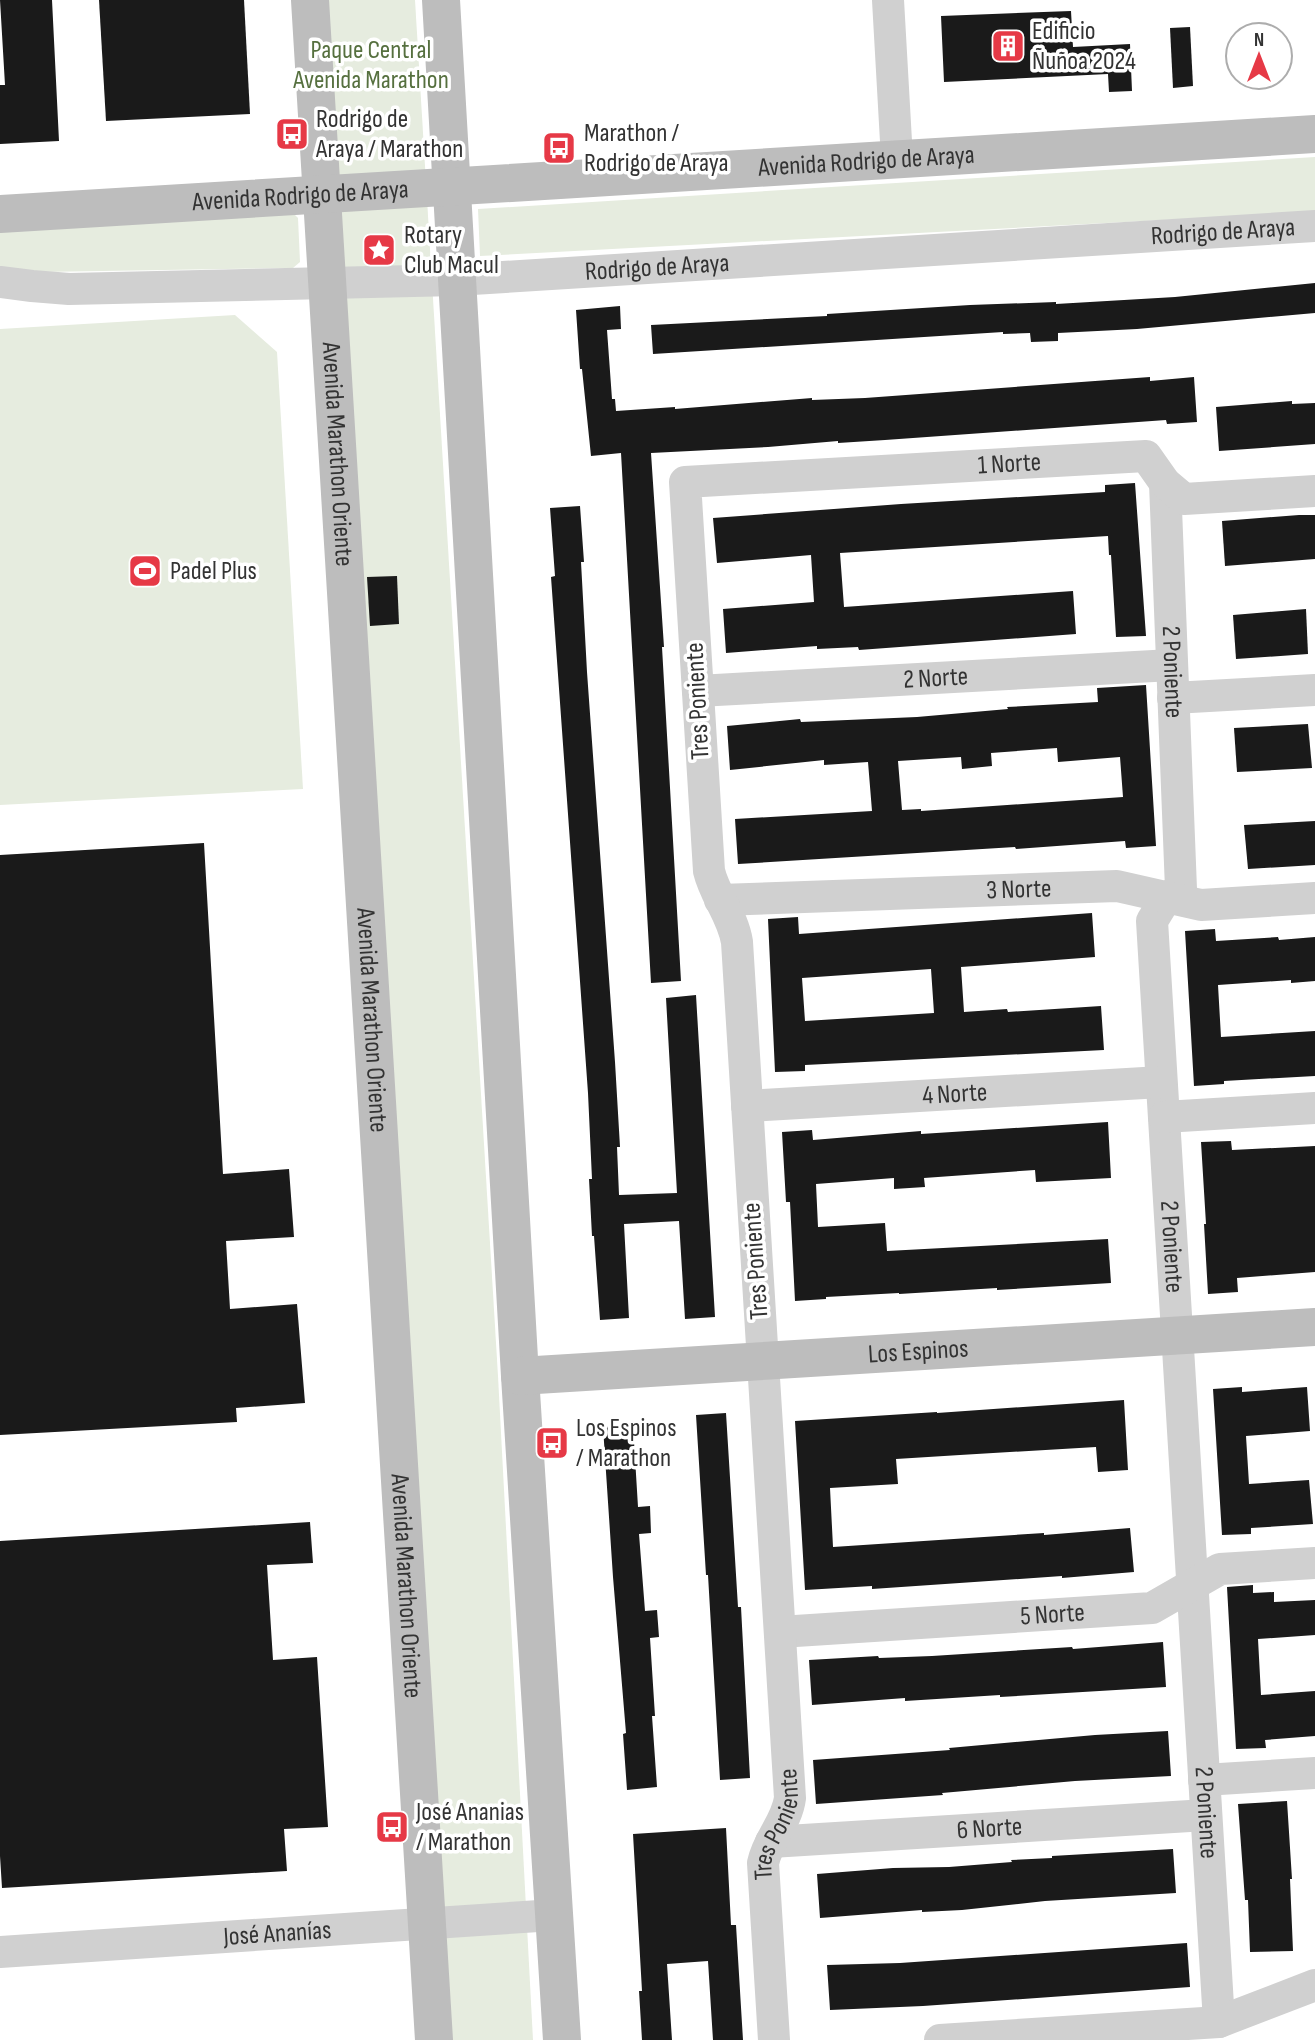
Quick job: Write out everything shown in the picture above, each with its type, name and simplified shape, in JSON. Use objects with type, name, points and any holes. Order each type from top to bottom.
[{"type":"main road","name":"Avenida Marathon Oriente","points":[[310,0],[434,2040]]},
{"type":"main road","points":[[440,0],[520,1376],[562,2040]]},
{"type":"main road","name":"Avenida Rodrigo de Araya","points":[[0,214],[1315,134]]},
{"type":"main road","name":"Los Espinos","points":[[520,1376],[1315,1327]]},
{"type":"street","points":[[888,0],[897,159]]},
{"type":"street","name":"Rodrigo de Araya","points":[[0,282],[69,289],[456,280],[1315,226]]},
{"type":"street","name":"1 Norte","points":[[685,482],[1146,456],[1165,483],[1184,499],[1315,491]]},
{"type":"street","name":"Tres Poniente","points":[[685,482],[709,871],[734,926],[737,942],[790,1798],[788,1812],[765,1854],[763,1871],[774,2040]]},
{"type":"street","name":"2 Poniente","points":[[1165,483],[1181,888],[1166,898],[1152,920],[1219,2022]]},
{"type":"street","name":"2 Norte","points":[[698,691],[1172,665]]},
{"type":"street","points":[[1173,698],[1315,690]]},
{"type":"street","name":"3 Norte","points":[[720,900],[1117,886],[1201,905],[1315,898]]},
{"type":"street","name":"4 Norte","points":[[747,1107],[1161,1082]]},
{"type":"street","points":[[1164,1117],[1315,1108]]},
{"type":"street","name":"5 Norte","points":[[780,1632],[1152,1608],[1220,1569],[1315,1563]]},
{"type":"street","points":[[1204,1780],[1315,1773]]},
{"type":"street","name":"6 Norte","points":[[771,1842],[1206,1815]]},
{"type":"street","name":"José Ananías","points":[[0,1952],[554,1915]]},
{"type":"street","points":[[940,2040],[1219,2022],[1315,1985]]},
{"type":"green space","name":"Paque Central Avenida Marathon","points":[[319,0],[415,0],[498,1376],[533,2040],[445,2040]]},
{"type":"green space","points":[[1315,157],[1315,212],[480,256],[478,209]]},
{"type":"green space","points":[[289,209],[298,218],[300,262],[293,268],[40,272],[0,267],[0,227]]},
{"type":"green space","name":"Padel Plus","points":[[235,315],[277,352],[303,789],[0,805],[0,329]]},
{"type":"building","points":[[0,0],[52,0],[59,141],[0,144],[0,85],[5,85]]},
{"type":"building","points":[[99,0],[244,0],[250,114],[106,121]]},
{"type":"building","name":"Edificio Ñuñoa 2024","points":[[1071,11],[1073,47],[1130,44],[1132,91],[1109,92],[1108,74],[944,82],[941,16]]},
{"type":"building","points":[[1190,27],[1193,86],[1173,88],[1170,28]]},
{"type":"building","points":[[1315,283],[1315,313],[1137,329],[1058,333],[1058,341],[1031,342],[1030,333],[1003,332],[653,354],[651,325],[970,305],[1056,304],[1175,297]]},
{"type":"building","points":[[620,306],[621,329],[607,330],[612,399],[615,399],[616,411],[812,398],[865,398],[1150,377],[1150,381],[1194,377],[1197,422],[1167,424],[1166,420],[651,453],[681,981],[651,983],[621,453],[591,456],[580,369],[576,310]]},
{"type":"building","points":[[1292,401],[1292,404],[1315,403],[1315,444],[1219,451],[1216,407]]},
{"type":"building","points":[[1135,483],[1146,636],[1116,637],[1108,536],[840,553],[844,607],[1073,591],[1076,634],[859,650],[858,647],[817,649],[817,646],[726,653],[723,609],[814,602],[811,555],[717,563],[713,518],[1105,492],[1105,485]]},
{"type":"building","points":[[580,506],[587,672],[620,1147],[617,1147],[619,1195],[677,1193],[666,998],[696,995],[715,1317],[685,1319],[679,1221],[624,1224],[629,1318],[600,1320],[592,1236],[588,1093],[551,577],[555,576],[550,508]]},
{"type":"building","points":[[1315,515],[1315,559],[1225,566],[1222,521]]},
{"type":"building","points":[[397,576],[399,624],[370,626],[367,577]]},
{"type":"building","points":[[1306,609],[1308,654],[1236,659],[1233,615]]},
{"type":"building","points":[[1146,685],[1156,846],[1126,848],[1125,841],[738,864],[735,819],[872,811],[868,762],[824,765],[824,760],[730,770],[727,726],[800,719],[801,722],[917,717],[1008,709],[1007,707],[1098,702],[1097,688]],"holes":[[[1057,748],[1058,762],[1120,757],[1123,797],[921,811],[902,810],[898,761],[961,757],[962,769],[992,766],[991,753]]]},
{"type":"building","points":[[1308,724],[1312,768],[1237,772],[1234,728]]},
{"type":"building","points":[[1315,821],[1315,865],[1248,869],[1244,825]]},
{"type":"building","points":[[204,843],[223,1174],[289,1169],[294,1237],[226,1241],[230,1309],[297,1304],[305,1403],[236,1408],[237,1422],[0,1435],[0,855]]},
{"type":"building","points":[[1092,913],[1095,957],[961,967],[964,1012],[1101,1006],[1104,1050],[805,1065],[805,1071],[775,1072],[768,919],[798,917],[799,934]],"holes":[[[931,969],[934,1013],[805,1021],[802,978]]]},
{"type":"building","points":[[1215,929],[1216,941],[1315,937],[1315,981],[1218,985],[1221,1037],[1315,1031],[1315,1076],[1224,1081],[1224,1084],[1194,1086],[1185,931]]},
{"type":"building","points":[[1108,1122],[1111,1178],[1036,1182],[1035,1170],[924,1178],[925,1187],[894,1189],[894,1178],[816,1184],[818,1227],[885,1223],[887,1251],[1108,1239],[1111,1283],[826,1297],[795,1301],[790,1202],[786,1202],[782,1132],[812,1130],[813,1140],[921,1131],[921,1134]]},
{"type":"building","points":[[1231,1141],[1232,1150],[1315,1146],[1315,1272],[1237,1278],[1238,1292],[1208,1294],[1201,1142]]},
{"type":"building","points":[[1242,1387],[1242,1392],[1307,1387],[1310,1431],[1246,1436],[1249,1484],[1309,1480],[1313,1524],[1251,1528],[1251,1534],[1222,1535],[1213,1389]]},
{"type":"building","points":[[1124,1400],[1128,1470],[1098,1472],[1096,1447],[896,1459],[898,1484],[830,1488],[833,1547],[1130,1528],[1134,1572],[872,1589],[872,1586],[805,1590],[795,1421]]},
{"type":"building","points":[[726,1413],[738,1607],[741,1607],[750,1778],[720,1780],[696,1415]]},
{"type":"building","points":[[633,1425],[638,1507],[650,1506],[651,1533],[639,1534],[645,1611],[657,1610],[659,1637],[650,1638],[657,1787],[627,1790],[623,1734],[626,1733],[603,1427]]},
{"type":"building","points":[[310,1522],[313,1563],[267,1565],[273,1660],[317,1657],[328,1827],[284,1829],[287,1871],[2,1888],[0,1541]]},
{"type":"building","points":[[1253,1585],[1253,1593],[1274,1592],[1274,1602],[1315,1600],[1315,1635],[1258,1639],[1261,1695],[1315,1691],[1315,1736],[1265,1740],[1266,1748],[1236,1749],[1227,1587]]},
{"type":"building","points":[[1163,1642],[1166,1687],[1000,1697],[905,1701],[905,1698],[812,1705],[809,1660],[1073,1649]]},
{"type":"building","points":[[1168,1731],[1171,1776],[1075,1781],[942,1793],[943,1795],[816,1804],[813,1760]]},
{"type":"building","points":[[1287,1801],[1293,1951],[1250,1952],[1248,1900],[1245,1900],[1238,1804]]},
{"type":"building","points":[[726,1828],[731,1925],[736,1925],[743,2040],[713,2040],[708,1961],[667,1964],[672,2040],[642,2040],[639,1991],[642,1991],[633,1834]]},
{"type":"building","points":[[1173,1849],[1176,1893],[820,1918],[817,1874],[949,1867],[1052,1856]]},
{"type":"building","points":[[1187,1943],[1190,1987],[830,2010],[827,1965],[900,1963]]},
{"type":"place","name":"Edificio Ñuñoa 2024","points":[[1008,46]]},
{"type":"place","name":"Rodrigo de Araya / Marathon","points":[[292,134]]},
{"type":"place","name":"Marathon / Rodrigo de Araya","points":[[559,148]]},
{"type":"place","name":"Rotary Club Macul","points":[[379,250]]},
{"type":"place","name":"Padel Plus","points":[[145,571]]},
{"type":"place","name":"Los Espinos / Marathon","points":[[552,1443]]},
{"type":"place","name":"José Ananias / Marathon","points":[[392,1827]]}]
